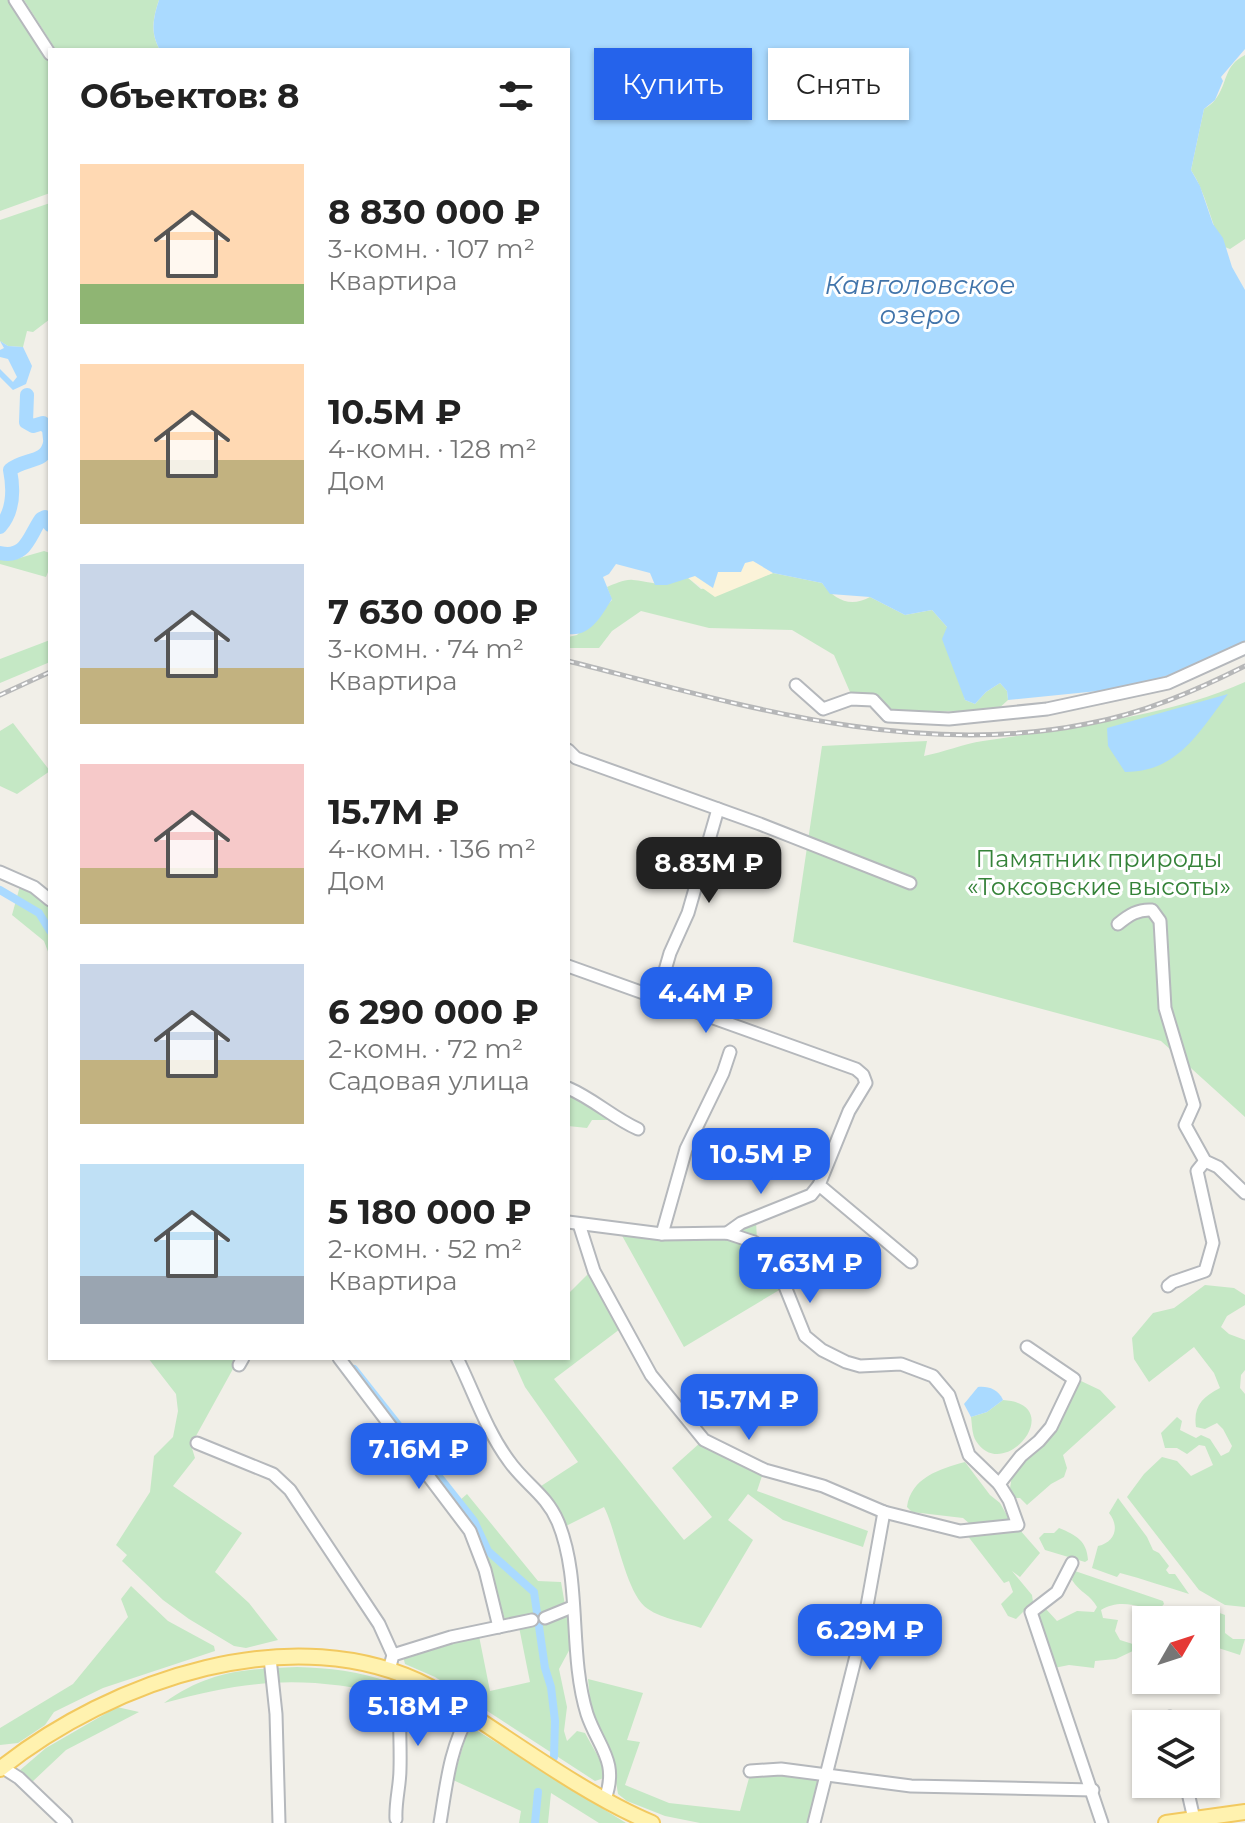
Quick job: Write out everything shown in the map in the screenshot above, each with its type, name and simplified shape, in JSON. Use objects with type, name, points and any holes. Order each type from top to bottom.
[{"type":"main road","points":[[1,1767],[47,1735],[102,1705],[204,1669],[270,1658],[345,1660],[396,1672],[431,1688],[635,1820],[652,1823]]},
{"type":"main road","points":[[1166,1823],[1245,1812]]},
{"type":"street","points":[[15,0],[48,51]]},
{"type":"street","points":[[796,685],[823,709],[851,699],[873,700],[888,716],[949,719],[1006,715],[1168,683],[1245,648]]},
{"type":"street","points":[[570,752],[576,758],[910,883]]},
{"type":"street","points":[[670,1003],[661,984],[670,953],[688,913],[718,809]]},
{"type":"street","points":[[0,872],[34,887],[48,898]]},
{"type":"street","points":[[1118,924],[1130,914],[1144,909],[1152,910],[1160,921],[1165,1008],[1194,1105],[1185,1125],[1205,1161],[1218,1167],[1245,1193]]},
{"type":"street","points":[[570,967],[856,1069],[863,1075],[866,1083],[849,1111],[819,1185],[811,1195],[741,1223],[727,1233]]},
{"type":"street","points":[[662,1234],[686,1149],[730,1052]]},
{"type":"street","points":[[570,1089],[588,1096],[619,1120],[638,1129]]},
{"type":"street","points":[[1168,1286],[1205,1271],[1213,1243],[1197,1171],[1205,1161]]},
{"type":"street","points":[[819,1185],[911,1262]]},
{"type":"street","points":[[573,1223],[662,1234],[727,1233],[754,1242],[776,1264],[805,1336],[822,1350],[860,1366],[901,1364],[933,1376],[949,1395],[969,1455],[999,1484],[1018,1525],[960,1531],[884,1512],[823,1486],[765,1470],[704,1440],[651,1375],[594,1271],[573,1223]]},
{"type":"street","points":[[999,1484],[1051,1427],[1074,1379],[1027,1347]]},
{"type":"street","points":[[341,1360],[470,1531],[485,1570],[499,1627]]},
{"type":"street","points":[[458,1360],[497,1444],[511,1465],[545,1498],[565,1543],[587,1713],[603,1744],[611,1774],[605,1799]]},
{"type":"street","points":[[197,1443],[273,1474],[290,1490],[379,1624],[393,1655],[400,1691],[400,1774],[395,1801],[396,1819]]},
{"type":"street","points":[[814,1823],[863,1628],[884,1512]]},
{"type":"street","points":[[1072,1563],[1057,1592],[1031,1612],[1102,1823]]},
{"type":"street","points":[[545,1618],[572,1607]]},
{"type":"street","points":[[393,1655],[532,1620]]},
{"type":"street","points":[[270,1658],[275,1696],[279,1823]]},
{"type":"street","points":[[440,1823],[453,1754],[461,1727],[470,1714]]},
{"type":"street","points":[[1,1767],[19,1778],[66,1823]]},
{"type":"street","points":[[750,1771],[781,1769],[911,1786],[1093,1790]]},
{"type":"street","points":[[1186,1798],[1187,1821]]},
{"type":"green space","points":[[0,0],[12,0],[48,55],[48,194],[0,211]]},
{"type":"green space","points":[[24,0],[159,0],[154,25],[159,48],[55,48]]},
{"type":"green space","points":[[1245,55],[1245,239],[1230,249],[1222,246],[1191,170],[1204,109],[1219,94],[1233,64]]},
{"type":"green space","points":[[48,204],[48,321],[33,332],[27,331],[23,347],[8,346],[0,341],[0,220]]},
{"type":"green space","points":[[48,552],[46,577],[0,564],[0,555],[16,559]]},
{"type":"green space","points":[[773,573],[822,583],[832,594],[849,602],[870,597],[905,615],[932,610],[947,627],[965,700],[975,704],[1000,683],[1007,691],[1008,700],[996,711],[893,712],[874,695],[850,692],[834,655],[792,630],[709,628],[641,611],[612,631],[599,648],[570,648],[570,637],[577,635],[612,600],[607,587],[617,583],[630,580],[665,584],[687,577],[701,589],[751,581]]},
{"type":"green space","points":[[48,641],[48,663],[0,683],[0,659]]},
{"type":"green space","name":"Памятник природы «Токсовские высоты»","points":[[1245,682],[1245,1117],[1161,1041],[793,942],[822,746],[927,741],[924,756],[976,742],[1151,712],[1216,694]]},
{"type":"green space","points":[[13,723],[48,768],[48,772],[17,794],[0,786],[0,731]]},
{"type":"green space","points":[[20,886],[43,897],[48,906],[48,952],[44,941],[12,915]]},
{"type":"green space","points":[[570,1092],[612,1120],[592,1120],[587,1128],[570,1126]]},
{"type":"green space","points":[[756,1220],[757,1241],[774,1265],[781,1289],[684,1347],[620,1232],[689,1238]]},
{"type":"green space","points":[[588,1274],[620,1329],[554,1379],[684,1540],[712,1517],[672,1468],[701,1442],[763,1473],[757,1491],[868,1531],[863,1547],[783,1520],[748,1494],[728,1520],[753,1540],[701,1628],[648,1609],[634,1591],[604,1507],[562,1528],[538,1488],[578,1462],[525,1387],[513,1360],[570,1360],[570,1292]]},
{"type":"green space","points":[[1205,1285],[1234,1288],[1245,1295],[1245,1305],[1227,1316],[1221,1327],[1245,1340],[1245,1370],[1241,1375],[1240,1388],[1245,1394],[1245,1607],[1225,1605],[1199,1590],[1127,1497],[1162,1457],[1177,1461],[1191,1476],[1213,1465],[1205,1446],[1199,1445],[1187,1454],[1177,1448],[1165,1448],[1161,1433],[1177,1417],[1182,1421],[1180,1430],[1196,1438],[1201,1435],[1210,1439],[1221,1456],[1229,1452],[1232,1446],[1217,1423],[1205,1429],[1196,1427],[1200,1403],[1220,1388],[1214,1373],[1194,1347],[1149,1382],[1134,1359],[1132,1338],[1153,1313],[1174,1308]]},
{"type":"green space","points":[[150,1360],[238,1360],[191,1445],[195,1458],[173,1486],[242,1533],[215,1572],[249,1603],[278,1640],[246,1648],[234,1646],[163,1600],[122,1561],[127,1555],[116,1545],[150,1492],[154,1456],[173,1437],[178,1411],[176,1394]]},
{"type":"green space","points":[[1081,1381],[1100,1390],[1116,1407],[1063,1455],[1067,1468],[1064,1477],[1027,1505],[1020,1498],[1014,1498],[1010,1488],[1012,1476]]},
{"type":"green space","points":[[1003,1400],[1022,1405],[1031,1414],[1031,1426],[1025,1438],[1014,1448],[1001,1454],[988,1452],[975,1439],[971,1417],[987,1412]]},
{"type":"green space","points":[[965,1462],[990,1495],[1000,1503],[1009,1519],[989,1525],[970,1524],[963,1518],[912,1512],[907,1507],[920,1482],[936,1472]]},
{"type":"green space","points":[[467,1494],[538,1581],[561,1582],[572,1645],[559,1669],[567,1707],[564,1731],[567,1741],[577,1731],[585,1733],[605,1769],[604,1778],[595,1781],[435,1677],[405,1664],[403,1656],[479,1636],[490,1691],[530,1682],[519,1627],[505,1620],[476,1521],[459,1501]]},
{"type":"green space","points":[[1118,1498],[1153,1550],[1169,1566],[1166,1570],[1169,1574],[1175,1574],[1189,1594],[1120,1573],[1117,1577],[1092,1568],[1098,1546],[1108,1541],[1114,1533],[1109,1513]]},
{"type":"green space","points":[[1059,1528],[1080,1540],[1088,1560],[1085,1562],[1045,1550],[1039,1538]]},
{"type":"green space","points":[[1019,1529],[1040,1553],[1020,1577],[1012,1571],[1032,1595],[1033,1602],[1016,1619],[1008,1616],[1001,1604],[1013,1592],[1009,1581],[1004,1583],[967,1535]]},
{"type":"green space","points":[[1075,1571],[1163,1601],[1164,1604],[1121,1604],[1101,1610],[1103,1618],[1118,1620],[1115,1631],[1120,1640],[1132,1644],[1132,1651],[1116,1659],[1095,1661],[1094,1668],[1069,1665],[1054,1668],[1038,1614],[1046,1609],[1057,1621],[1077,1611],[1094,1612],[1097,1607],[1072,1580]]},
{"type":"green space","points":[[131,1586],[168,1621],[214,1646],[215,1651],[103,1688],[54,1712],[45,1725],[18,1743],[0,1745],[0,1728],[73,1684],[128,1617],[121,1599]]},
{"type":"green space","points":[[1220,1613],[1225,1615],[1225,1633],[1233,1639],[1245,1639],[1240,1655],[1220,1649]]},
{"type":"green space","points":[[297,1667],[378,1678],[389,1682],[394,1696],[333,1685],[278,1683],[224,1689],[164,1703],[212,1678],[260,1669]]},
{"type":"green space","points":[[588,1679],[643,1693],[627,1740],[640,1742],[625,1785],[669,1803],[740,1811],[752,1767],[824,1771],[808,1823],[700,1823],[665,1816],[627,1801],[618,1794],[611,1751],[591,1710]]},
{"type":"green space","points":[[411,1694],[440,1706],[451,1716],[456,1730],[404,1701]]},
{"type":"green space","points":[[117,1707],[139,1712],[66,1750],[31,1783],[19,1771],[46,1748]]},
{"type":"green space","points":[[476,1730],[626,1823],[599,1823],[551,1793],[548,1823],[519,1823],[521,1811],[453,1780],[466,1736]]},
{"type":"sand","points":[[753,561],[773,573],[715,597],[687,577],[740,572],[745,563]]},
{"type":"water","name":"Кавголовское озеро","points":[[159,0],[1245,0],[1245,49],[1221,77],[1223,81],[1215,100],[1204,109],[1191,170],[1213,224],[1223,238],[1232,267],[1245,290],[1245,642],[1169,675],[1128,688],[1008,700],[1007,691],[1000,683],[975,704],[965,700],[942,639],[947,627],[932,610],[905,615],[870,597],[830,594],[822,583],[773,573],[753,561],[745,563],[741,572],[718,572],[713,588],[695,576],[667,585],[655,585],[650,573],[616,564],[603,577],[612,599],[604,612],[589,629],[570,634],[570,48],[159,48],[154,25]]},
{"type":"water","points":[[0,341],[8,346],[23,347],[32,366],[26,384],[13,390],[0,377],[0,369],[13,382],[17,377],[8,359],[0,357],[0,350],[4,348]]},
{"type":"water","points":[[1228,694],[1186,747],[1159,765],[1125,772],[1108,746],[1107,728]]},
{"type":"water","points":[[978,1387],[992,1389],[1003,1400],[987,1412],[971,1417],[964,1404]]},
{"type":"waterway","points":[[27,395],[26,422],[33,426],[43,423],[48,428]]},
{"type":"waterway","points":[[0,527],[12,500],[10,470],[39,458],[48,450]]},
{"type":"waterway","points":[[0,553],[16,553],[30,539],[41,519],[45,517],[48,522]]},
{"type":"waterway","points":[[0,890],[39,913],[48,928]]},
{"type":"waterway","points":[[354,1369],[474,1521],[488,1551],[534,1592],[545,1668],[551,1687],[555,1721],[554,1757]]},
{"type":"waterway","points":[[535,1823],[538,1792]]},
{"type":"railway","points":[[570,662],[696,694],[825,722],[890,731],[955,735],[1020,733],[1107,720],[1168,701],[1245,666]]},
{"type":"railway","points":[[0,695],[48,673]]}]
